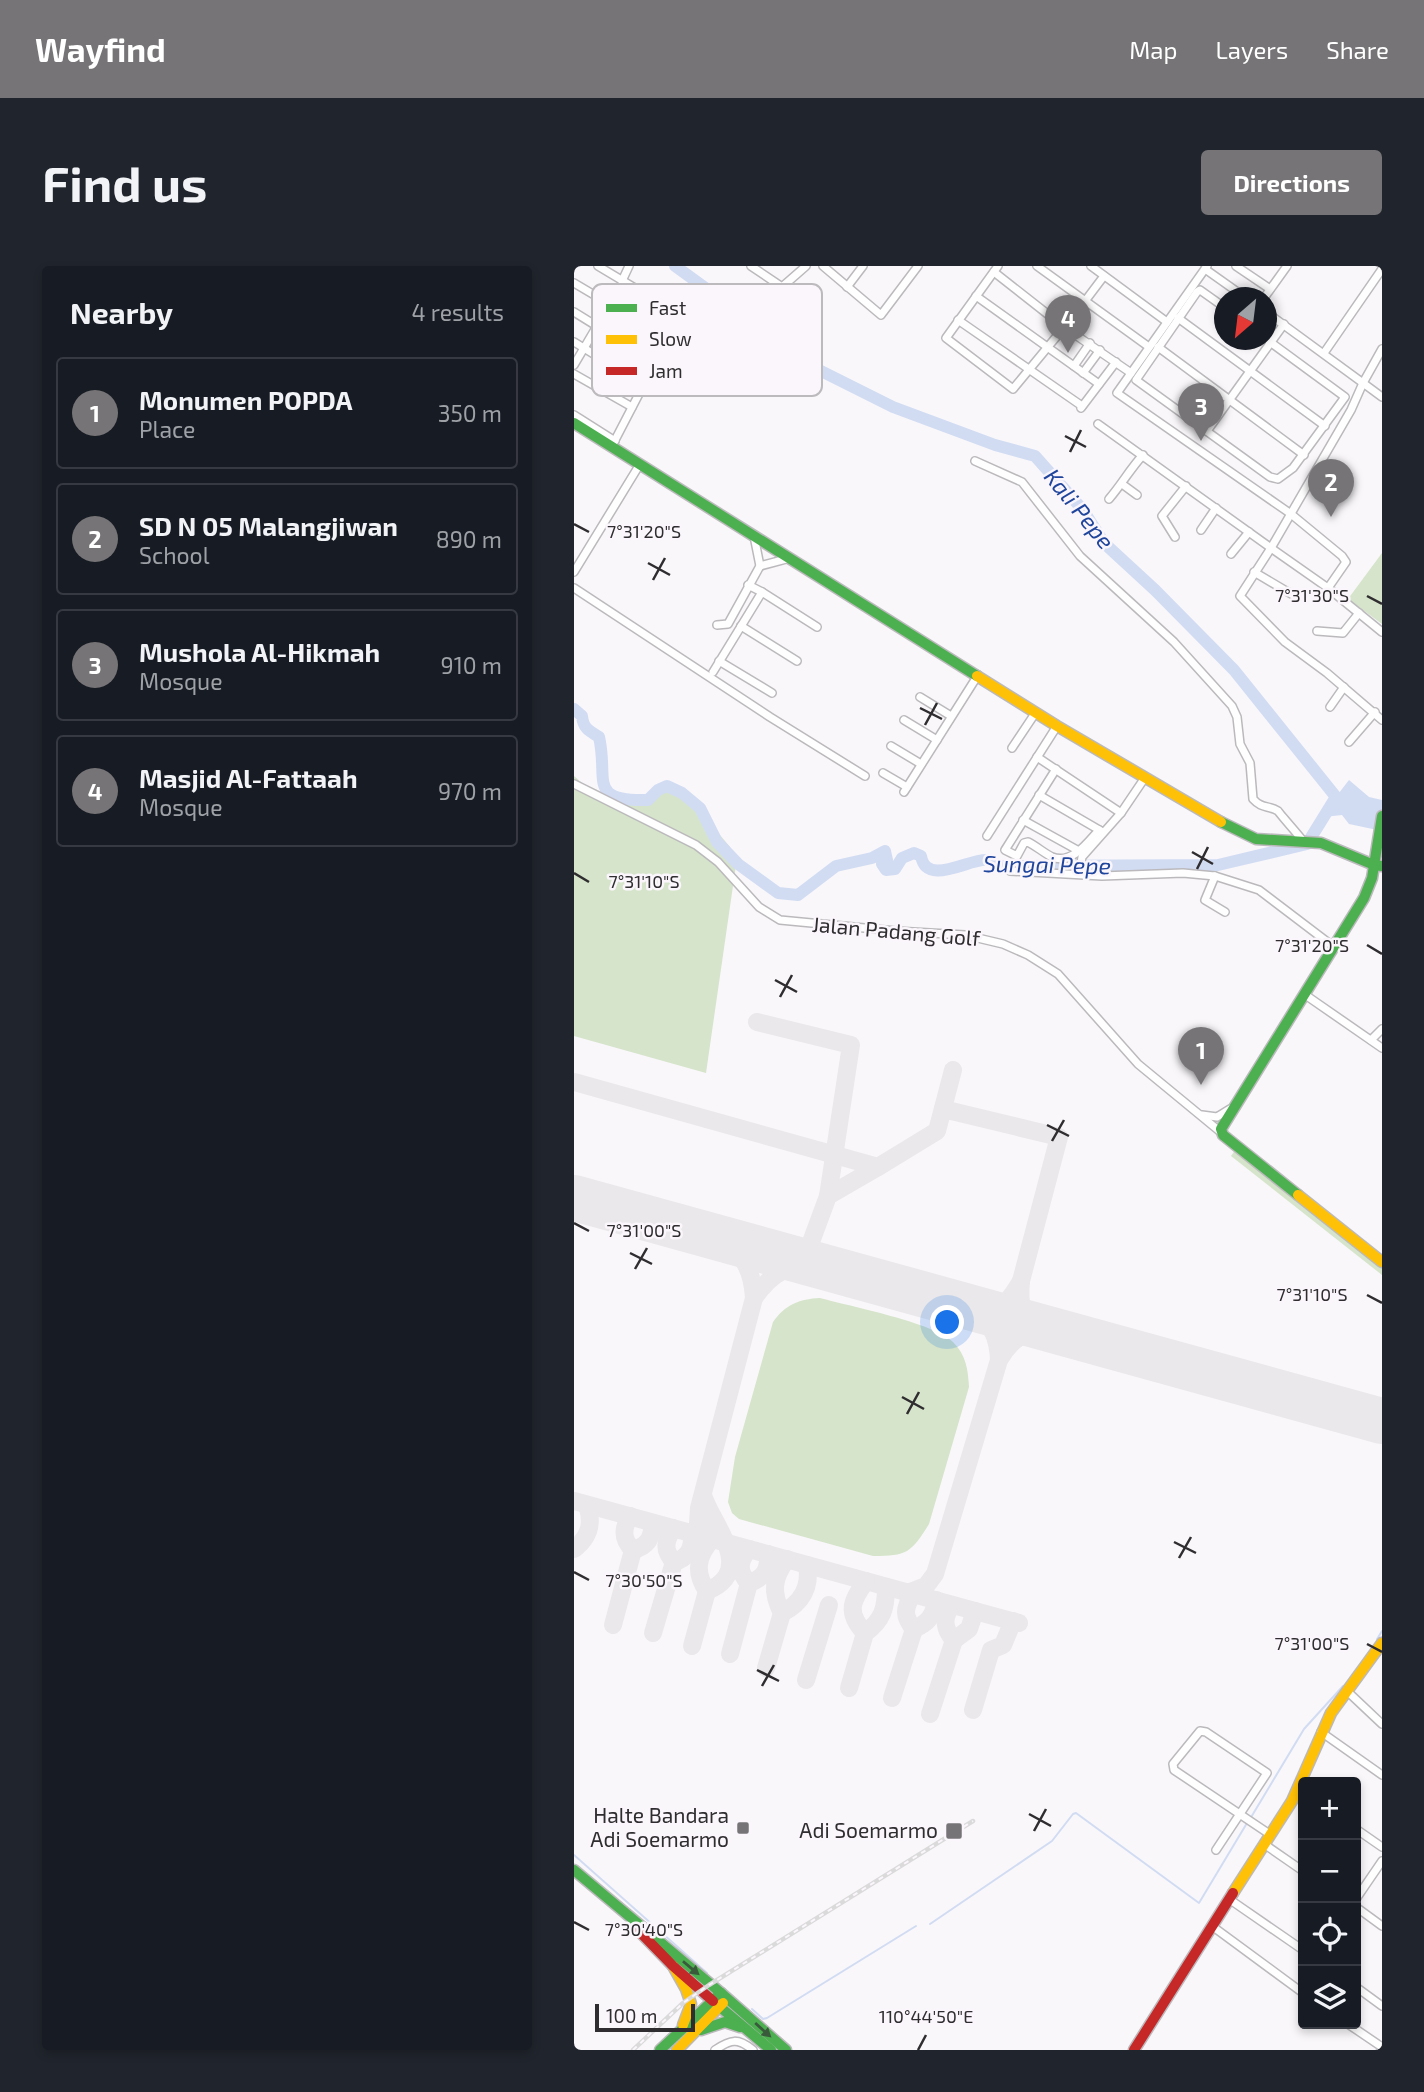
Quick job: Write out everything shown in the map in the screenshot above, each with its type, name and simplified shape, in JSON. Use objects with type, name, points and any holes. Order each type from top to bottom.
[{"type":"main road","points":[[574,423],[1057,726],[1144,779],[1248,837],[1321,842],[1378,866]]},
{"type":"main road","points":[[1382,816],[1377,848],[1378,866],[1368,888],[1233,1107],[1223,1130],[1244,1152],[1382,1262]]},
{"type":"main road","points":[[1233,1107],[1232,1135],[1244,1152]]},
{"type":"main road","points":[[1306,1777],[1321,1732],[1331,1713],[1382,1643]]},
{"type":"main road","points":[[1134,2050],[1298,1795]]},
{"type":"main road","points":[[574,1870],[720,2000],[737,2021],[771,2050]]},
{"type":"main road","points":[[601,1893],[673,1966],[720,2000],[740,2009],[786,2050]]},
{"type":"main road","points":[[673,1966],[691,2004],[677,2034]]},
{"type":"main road","points":[[677,2050],[696,2032],[720,2000]]},
{"type":"main road","points":[[660,2050],[720,2000]]},
{"type":"main road","points":[[737,2021],[740,2009]]},
{"type":"main road","points":[[696,2032],[725,2022],[747,2029]]},
{"type":"street","points":[[598,266],[627,284]]},
{"type":"street","points":[[622,281],[629,266]]},
{"type":"street","points":[[751,266],[778,284]]},
{"type":"street","points":[[785,284],[806,266]]},
{"type":"street","points":[[823,266],[881,315],[918,266]]},
{"type":"street","points":[[847,286],[863,266]]},
{"type":"street","points":[[1037,266],[1304,455]]},
{"type":"street","points":[[1236,266],[1267,287]]},
{"type":"street","points":[[1271,287],[1287,266]]},
{"type":"street","points":[[1232,287],[1206,267],[1167,322],[1136,380],[1275,479],[1282,478],[1304,455],[1345,396],[1277,347]]},
{"type":"street","points":[[1131,373],[1064,327],[996,269],[946,335],[947,342],[1013,389],[1064,327],[1085,300],[1098,269],[1167,322]]},
{"type":"street","points":[[1324,353],[1382,270]]},
{"type":"street","points":[[574,283],[592,292]]},
{"type":"street","points":[[1214,300],[1200,290],[1117,393],[1290,514],[1346,559],[1328,588]]},
{"type":"street","points":[[976,296],[1099,384]]},
{"type":"street","points":[[574,312],[592,323]]},
{"type":"street","points":[[1178,318],[1325,426]]},
{"type":"street","points":[[1277,319],[1382,397]]},
{"type":"street","points":[[958,320],[1081,407],[1116,362]]},
{"type":"street","points":[[1277,332],[1284,324]]},
{"type":"street","points":[[574,365],[592,334]]},
{"type":"street","points":[[574,342],[592,353]]},
{"type":"street","points":[[1074,366],[1090,343]]},
{"type":"street","points":[[1382,349],[1351,410],[1240,596],[1285,642],[1382,720]]},
{"type":"street","points":[[1083,373],[1100,350]]},
{"type":"street","points":[[1208,431],[1263,350]]},
{"type":"street","points":[[574,374],[592,384]]},
{"type":"street","points":[[613,396],[632,407]]},
{"type":"street","points":[[574,415],[614,442],[638,396]]},
{"type":"street","points":[[1098,424],[1328,588],[1382,632]]},
{"type":"street","points":[[1109,499],[1143,455]]},
{"type":"street","points":[[975,461],[1022,482],[1080,556],[1174,642],[1233,706],[1240,744],[1250,764],[1253,799],[1263,808],[1280,814],[1305,841]]},
{"type":"street","points":[[574,572],[640,464]]},
{"type":"street","points":[[1122,484],[1137,495]]},
{"type":"street","points":[[1175,537],[1162,516],[1186,486]]},
{"type":"street","points":[[1201,530],[1216,508]]},
{"type":"street","points":[[1231,554],[1249,532]]},
{"type":"street","points":[[754,536],[760,566]]},
{"type":"street","points":[[717,625],[728,624],[760,566],[790,558]]},
{"type":"street","points":[[1254,572],[1293,595]]},
{"type":"street","points":[[748,585],[817,627]]},
{"type":"street","points":[[574,588],[740,698],[865,776]]},
{"type":"street","points":[[713,672],[762,592]]},
{"type":"street","points":[[1317,631],[1343,633],[1359,613]]},
{"type":"street","points":[[741,625],[797,661]]},
{"type":"street","points":[[719,661],[772,693]]},
{"type":"street","points":[[883,773],[905,790],[978,675]]},
{"type":"street","points":[[1330,706],[1344,687]]},
{"type":"street","points":[[920,697],[951,716]]},
{"type":"street","points":[[1012,748],[1036,712]]},
{"type":"street","points":[[1349,742],[1375,712]]},
{"type":"street","points":[[904,720],[937,740]]},
{"type":"street","points":[[987,836],[1057,726]]},
{"type":"street","points":[[891,746],[921,764]]},
{"type":"street","points":[[1037,757],[1121,813]]},
{"type":"street","points":[[1056,769],[1005,850],[1014,856],[1018,855],[1026,842],[1054,858],[1064,857],[1122,876],[1160,873],[1215,876],[1259,890],[1334,947]]},
{"type":"street","points":[[1010,872],[1080,863],[1102,832],[1121,813],[1144,779]]},
{"type":"street","name":"Jalan Padang Golf","points":[[574,784],[696,845],[718,862],[759,907],[780,920],[896,931],[965,934],[1003,944],[1028,955],[1063,978],[1138,1064],[1195,1113],[1223,1130]]},
{"type":"street","points":[[1039,795],[1102,832]]},
{"type":"street","points":[[1023,820],[1080,863]]},
{"type":"street","points":[[1215,876],[1205,900],[1226,912]]},
{"type":"street","points":[[1304,994],[1382,1048]]},
{"type":"street","points":[[1371,1041],[1382,1029]]},
{"type":"street","points":[[1195,1113],[1217,1117],[1233,1107]]},
{"type":"street","points":[[1346,1691],[1382,1724]]},
{"type":"street","points":[[1216,1850],[1244,1817],[1266,1771],[1206,1732],[1197,1733],[1173,1765],[1173,1769],[1244,1817],[1271,1835]]},
{"type":"street","points":[[1321,1732],[1382,1775]]},
{"type":"street","points":[[1361,1832],[1382,1847]]},
{"type":"street","points":[[1265,1844],[1298,1867]]},
{"type":"street","points":[[1361,1892],[1382,1861]]},
{"type":"street","points":[[1229,1899],[1298,1947]]},
{"type":"street","points":[[1361,1911],[1382,1926]]},
{"type":"street","points":[[1212,1926],[1298,1985]]},
{"type":"street","points":[[1361,1991],[1382,2006]]},
{"type":"street","points":[[1355,2029],[1382,2047]]},
{"type":"street","points":[[715,2050],[733,2040],[753,2050]]},
{"type":"green space","points":[[1382,553],[1382,624],[1348,599]]},
{"type":"green space","points":[[574,776],[582,783],[621,801],[630,794],[638,799],[646,798],[661,787],[690,805],[730,847],[725,855],[736,865],[706,1073],[574,1036]]},
{"type":"green space","points":[[1236,1149],[1382,1265],[1382,1275],[1231,1156]]},
{"type":"green space","points":[[820,1298],[929,1328],[953,1342],[966,1363],[969,1387],[929,1524],[912,1547],[901,1554],[873,1556],[739,1519],[732,1513],[728,1502],[735,1457],[773,1322],[782,1311],[793,1304]]},
{"type":"water","points":[[1349,780],[1369,797],[1382,800],[1382,831],[1349,824],[1342,815],[1322,815]]},
{"type":"waterway","name":"Kali Pepe","points":[[675,266],[700,284]]},
{"type":"waterway","name":"Kali Pepe","points":[[822,372],[893,407],[995,445],[1035,456],[1083,510],[1104,543],[1234,670],[1336,797],[1343,800]]},
{"type":"waterway","name":"Sungai Pepe","points":[[574,709],[582,716],[587,729],[599,737],[604,785],[608,792],[629,800],[648,800],[658,790],[667,786],[682,793],[700,808],[717,842],[738,864],[778,893],[798,895],[836,866],[872,858],[885,851],[887,860],[882,864],[886,870],[895,869],[902,858],[914,853],[921,856],[925,865],[932,870],[940,871],[980,860],[988,860],[999,866],[1218,865],[1307,844],[1336,797]]},
{"type":"waterway","points":[[1377,1639],[1382,1631]]},
{"type":"waterway","points":[[1250,1819],[1304,1729],[1343,1686]]},
{"type":"waterway","points":[[930,1924],[1052,1841],[1076,1813],[1199,1903],[1247,1823]]},
{"type":"waterway","points":[[574,1855],[707,1973]]},
{"type":"waterway","points":[[752,2009],[763,2019],[767,2018],[916,1926]]},
{"type":"taxiway","points":[[757,1022],[851,1045],[828,1196]]},
{"type":"taxiway","points":[[574,1082],[878,1167],[937,1131],[953,1070]]},
{"type":"taxiway","points":[[943,1109],[1059,1137],[1021,1281],[1022,1308],[1029,1318],[1042,1327]]},
{"type":"taxiway","points":[[804,1261],[828,1196],[878,1167]]},
{"type":"taxiway","points":[[704,1537],[698,1523],[699,1508],[754,1298],[749,1271],[741,1257],[720,1238]]},
{"type":"taxiway","points":[[754,1298],[767,1282],[782,1271],[798,1266],[819,1265]]},
{"type":"taxiway","points":[[972,1307],[990,1308],[1002,1305],[1012,1296],[1021,1281]]},
{"type":"taxiway","points":[[972,1307],[992,1330],[999,1360]]},
{"type":"taxiway","points":[[908,1593],[926,1586],[935,1574],[999,1360],[1017,1339],[1042,1327]]},
{"type":"taxiway","points":[[1361,1415],[1382,1411]]},
{"type":"taxiway","points":[[703,1495],[727,1546],[730,1559],[729,1571],[722,1582],[707,1591],[700,1577],[699,1564],[712,1539]]},
{"type":"taxiway","points":[[574,1501],[1019,1623]]},
{"type":"taxiway","points":[[574,1549],[584,1540],[589,1529],[587,1505]]},
{"type":"taxiway","points":[[630,1516],[624,1534],[633,1550],[648,1541],[653,1523]]},
{"type":"taxiway","points":[[673,1528],[666,1546],[674,1562],[689,1552],[692,1534]]},
{"type":"taxiway","points":[[749,1549],[741,1566],[749,1583],[764,1573],[768,1565],[768,1554]]},
{"type":"taxiway","points":[[613,1625],[633,1550]]},
{"type":"taxiway","points":[[787,1559],[775,1585],[776,1598],[782,1613],[804,1594],[808,1580],[807,1565]]},
{"type":"taxiway","points":[[653,1633],[674,1562]]},
{"type":"taxiway","points":[[866,1581],[853,1607],[855,1619],[865,1633],[882,1613],[886,1587]]},
{"type":"taxiway","points":[[730,1654],[749,1583]]},
{"type":"taxiway","points":[[692,1646],[707,1591]]},
{"type":"taxiway","points":[[913,1594],[906,1612],[914,1629],[930,1618],[936,1600]]},
{"type":"taxiway","points":[[806,1680],[829,1605]]},
{"type":"taxiway","points":[[952,1605],[946,1623],[954,1640],[969,1629],[975,1611]]},
{"type":"taxiway","points":[[766,1668],[782,1613]]},
{"type":"taxiway","points":[[973,1710],[991,1650],[1003,1645],[1013,1621]]},
{"type":"taxiway","points":[[892,1698],[914,1629]]},
{"type":"taxiway","points":[[849,1688],[865,1633]]},
{"type":"taxiway","points":[[930,1714],[954,1640]]},
{"type":"runway","points":[[574,1198],[1382,1421]]},
{"type":"railway","points":[[633,2050],[683,2003],[709,1985],[973,1821]]},
{"type":"traffic: fast","points":[[574,423],[977,676]]},
{"type":"traffic: fast","points":[[1298,1195],[1223,1135],[1221,1129],[1364,898],[1372,878],[1382,816]]},
{"type":"traffic: fast","points":[[1221,822],[1256,839],[1321,843],[1382,866]]},
{"type":"traffic: fast","points":[[574,1870],[721,1993]]},
{"type":"traffic: fast","points":[[660,2050],[721,1993],[786,2050]]},
{"type":"traffic: fast","points":[[713,2001],[771,2050]]},
{"type":"traffic: fast","points":[[701,2030],[725,2022],[740,2027]]},
{"type":"traffic: slow","points":[[977,676],[1221,822]]},
{"type":"traffic: slow","points":[[1298,1195],[1382,1262]]},
{"type":"traffic: slow","points":[[1233,1893],[1292,1801],[1331,1713],[1382,1643]]},
{"type":"traffic: slow","points":[[673,1966],[691,2004],[683,2025]]},
{"type":"traffic: slow","points":[[677,2050],[723,2003]]},
{"type":"traffic: jam","points":[[1134,2050],[1233,1893]]},
{"type":"traffic: jam","points":[[637,1929],[673,1966],[713,2001]]},
{"type":"place","name":"Masjid Al-Fattaah","points":[[1068,353]]},
{"type":"place","name":"Mushola Al-Hikmah","points":[[1201,441]]},
{"type":"place","name":"SD N 05 Malangjiwan","points":[[1331,517]]},
{"type":"place","name":"Monumen POPDA","points":[[1201,1085]]},
{"type":"place","name":"Halte Bandara Adi Soemarmo","points":[[743,1828]]},
{"type":"place","name":"Adi Soemarmo","points":[[954,1831]]}]
